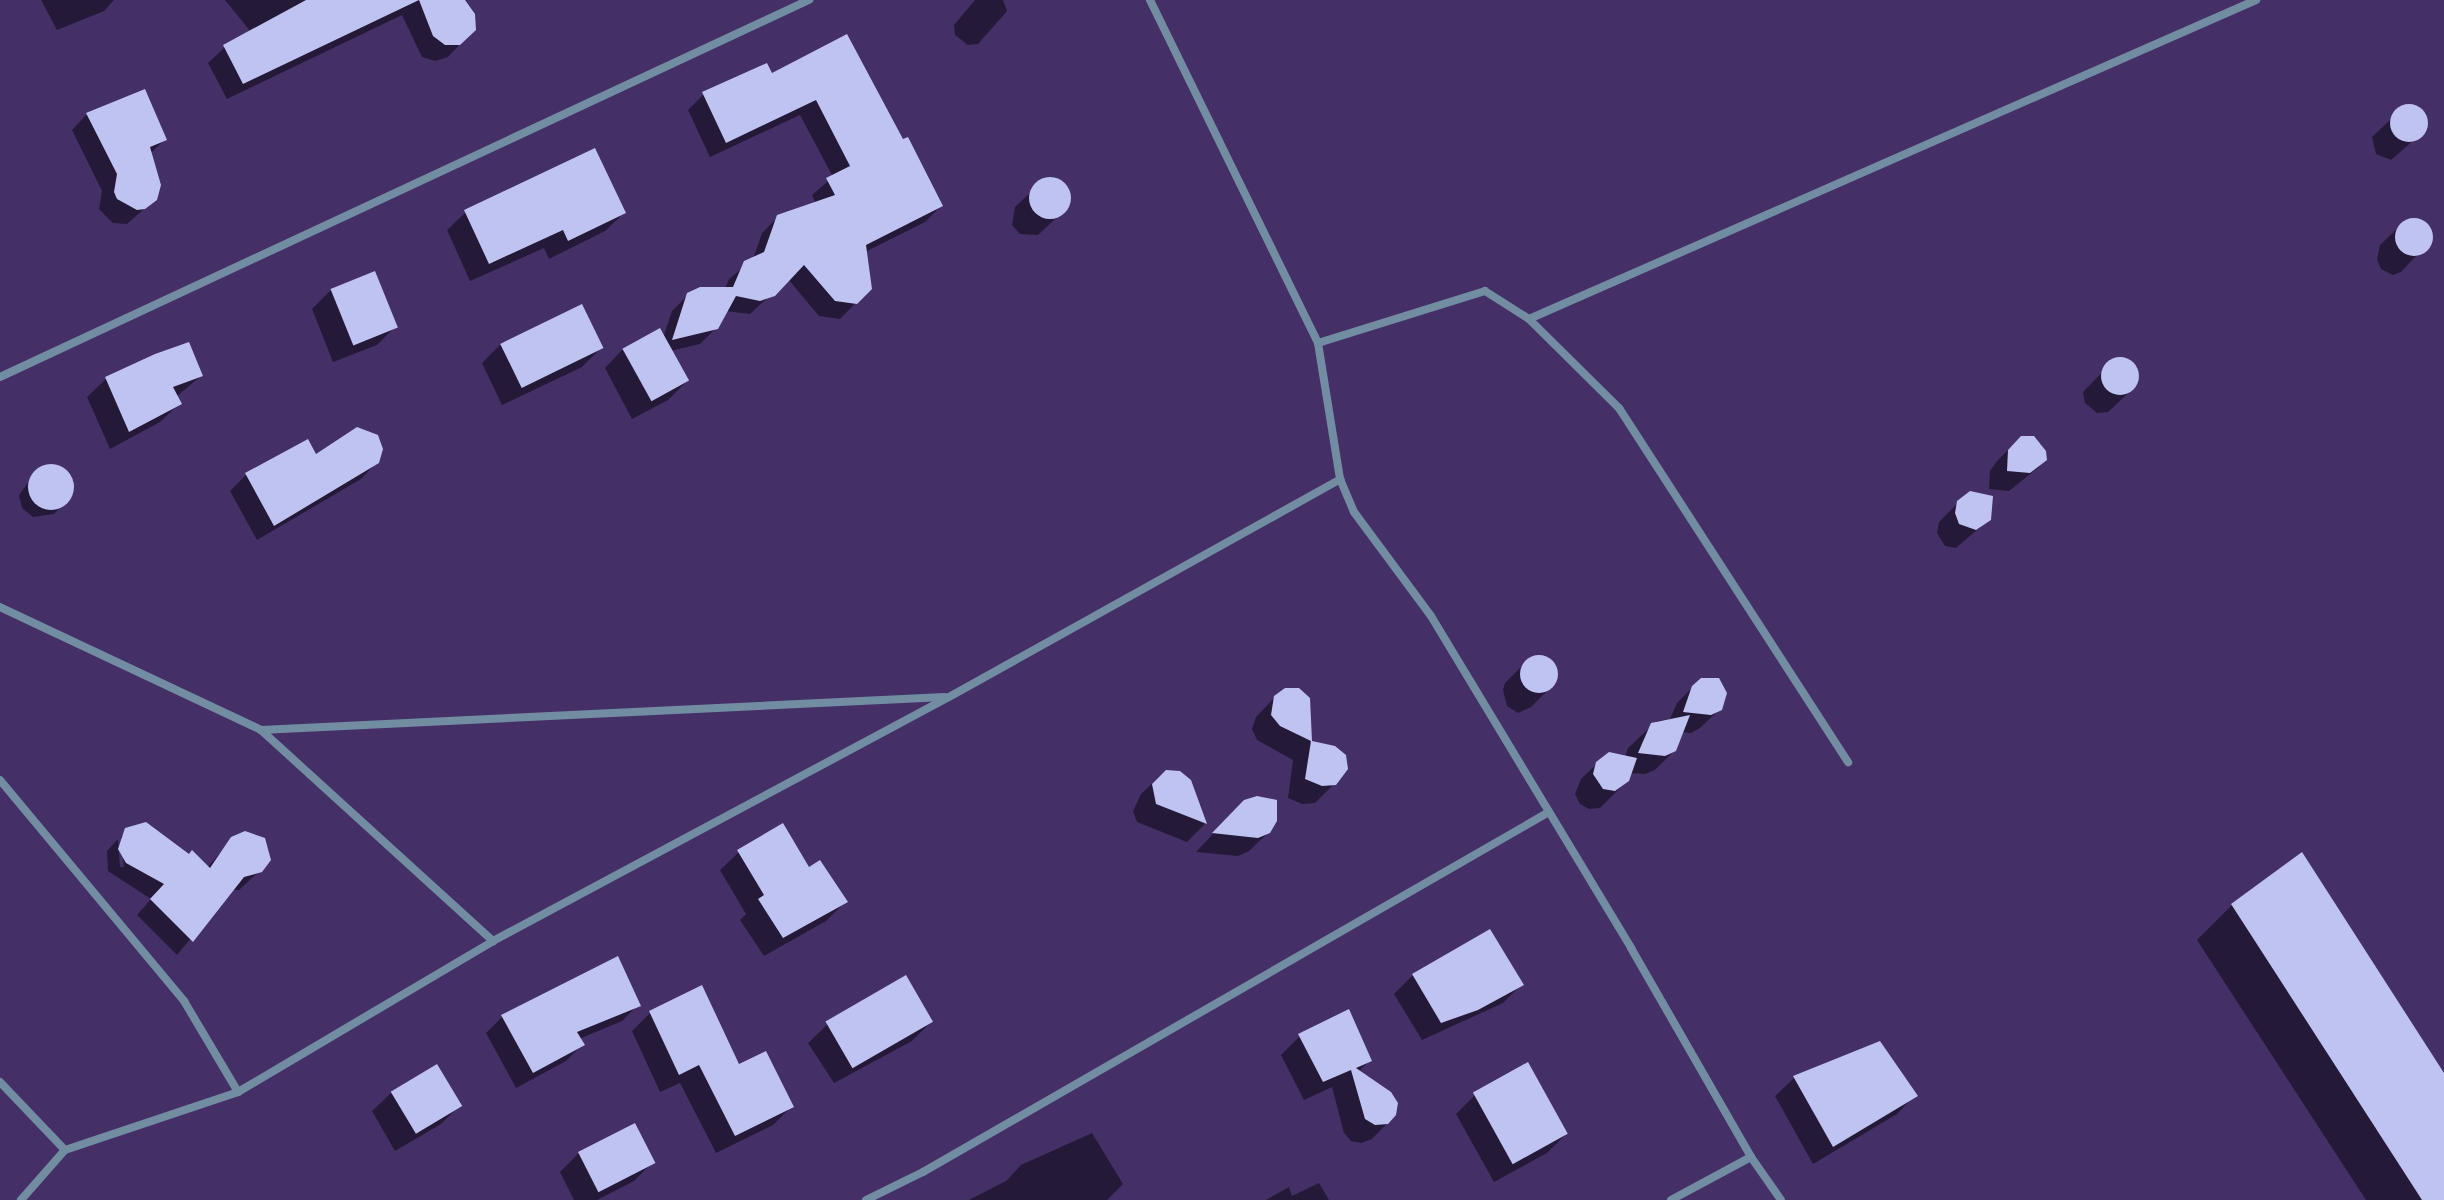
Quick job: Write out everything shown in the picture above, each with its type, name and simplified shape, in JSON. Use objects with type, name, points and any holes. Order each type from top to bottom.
[{"type":"street","points":[[0,377],[809,0]]},
{"type":"street","points":[[1150,0],[1318,343],[1340,479],[1354,512],[1431,616],[1751,1157],[1781,1200]]},
{"type":"street","points":[[1529,319],[2256,0]]},
{"type":"street","points":[[1318,343],[1485,291],[1529,319],[1619,408],[1848,762]]},
{"type":"street","points":[[21,1200],[65,1150],[238,1092],[493,941],[949,697],[1340,479]]},
{"type":"street","points":[[0,607],[261,730],[493,941]]},
{"type":"street","points":[[261,730],[949,697]]},
{"type":"street","points":[[0,780],[184,1001],[238,1092]]},
{"type":"street","points":[[866,1200],[923,1172],[1549,812]]},
{"type":"street","points":[[0,1082],[65,1150]]},
{"type":"street","points":[[1671,1200],[1751,1157]]},
{"type":"building","points":[[306,0],[419,0],[243,84],[223,45]]},
{"type":"building","points":[[419,0],[465,0],[475,14],[476,30],[460,45],[445,45],[433,36]]},
{"type":"building","points":[[847,34],[903,139],[908,137],[943,206],[866,245],[872,289],[857,304],[835,301],[804,265],[775,296],[760,301],[736,296],[718,329],[672,340],[687,293],[700,287],[733,287],[744,261],[764,252],[777,215],[835,195],[826,178],[850,166],[816,100],[726,143],[702,92],[767,63],[772,73]]},
{"type":"building","points":[[145,89],[167,140],[150,147],[161,185],[157,200],[145,209],[137,210],[117,199],[114,192],[117,174],[86,113]]},
{"type":"building","points":[[2409,104],[2422,110],[2428,123],[2422,136],[2409,142],[2396,136],[2390,123],[2396,110]]},
{"type":"building","points":[[595,148],[626,213],[568,241],[563,230],[489,264],[464,210]]},
{"type":"building","points":[[1050,177],[1065,183],[1071,198],[1065,213],[1050,219],[1035,213],[1029,198],[1035,183]]},
{"type":"building","points":[[2414,218],[2428,223],[2433,237],[2428,251],[2414,256],[2400,251],[2395,237],[2400,223]]},
{"type":"building","points":[[375,271],[398,328],[353,346],[330,289]]},
{"type":"building","points":[[582,304],[603,348],[522,388],[500,344]]},
{"type":"building","points":[[660,328],[689,380],[651,401],[622,349]]},
{"type":"building","points":[[189,342],[203,376],[173,387],[182,404],[129,432],[105,377]]},
{"type":"building","points":[[2120,357],[2133,363],[2139,376],[2133,389],[2120,395],[2107,389],[2101,376],[2107,363]]},
{"type":"building","points":[[357,427],[378,435],[383,449],[379,463],[274,526],[245,473],[308,439],[316,454]]},
{"type":"building","points":[[2021,436],[2034,436],[2046,451],[2047,460],[2030,473],[2007,471],[2008,450]]},
{"type":"building","points":[[51,464],[67,471],[74,487],[67,503],[51,510],[35,503],[28,487],[35,471]]},
{"type":"building","points":[[1970,491],[1993,496],[1991,520],[1976,530],[1959,524],[1955,513],[1957,501]]},
{"type":"building","points":[[1539,655],[1553,660],[1558,674],[1553,688],[1539,693],[1525,688],[1520,674],[1525,660]]},
{"type":"building","points":[[1701,678],[1719,678],[1727,693],[1722,710],[1711,715],[1683,712],[1692,686]]},
{"type":"building","points":[[1285,688],[1299,688],[1310,698],[1312,741],[1335,746],[1346,755],[1348,769],[1336,785],[1322,786],[1305,779],[1311,741],[1280,726],[1271,715],[1274,696]]},
{"type":"building","points":[[1690,715],[1676,751],[1665,756],[1638,753],[1651,723]]},
{"type":"building","points":[[1609,752],[1637,758],[1629,781],[1615,791],[1603,789],[1593,774],[1596,762]]},
{"type":"building","points":[[1166,770],[1180,771],[1191,780],[1207,824],[1156,804],[1152,784]]},
{"type":"building","points":[[1257,796],[1277,800],[1277,821],[1270,833],[1258,838],[1212,833],[1244,800]]},
{"type":"building","points":[[146,822],[189,854],[192,850],[210,868],[231,837],[245,831],[265,838],[271,860],[262,872],[244,877],[193,942],[150,899],[164,884],[126,863],[118,849],[125,828]]},
{"type":"building","points":[[783,823],[809,867],[820,860],[848,902],[783,938],[758,899],[764,895],[737,850]]},
{"type":"building","points":[[2302,852],[2444,1073],[2444,1200],[2422,1200],[2231,904]]},
{"type":"building","points":[[1490,929],[1524,985],[1478,1010],[1441,1023],[1412,974]]},
{"type":"building","points":[[618,956],[641,1006],[577,1032],[585,1045],[533,1073],[501,1015]]},
{"type":"building","points":[[906,975],[933,1022],[852,1068],[825,1021]]},
{"type":"building","points":[[702,985],[739,1064],[766,1051],[794,1107],[735,1136],[699,1065],[679,1075],[649,1011]]},
{"type":"building","points":[[1349,1009],[1372,1061],[1356,1068],[1391,1092],[1398,1103],[1396,1115],[1388,1124],[1375,1125],[1365,1119],[1351,1070],[1323,1082],[1298,1034]]},
{"type":"building","points":[[1880,1041],[1918,1096],[1833,1147],[1793,1076]]},
{"type":"building","points":[[1528,1062],[1568,1134],[1513,1164],[1473,1093]]},
{"type":"building","points":[[437,1064],[462,1106],[416,1134],[391,1092]]},
{"type":"building","points":[[635,1123],[655,1163],[598,1192],[578,1152]]}]
